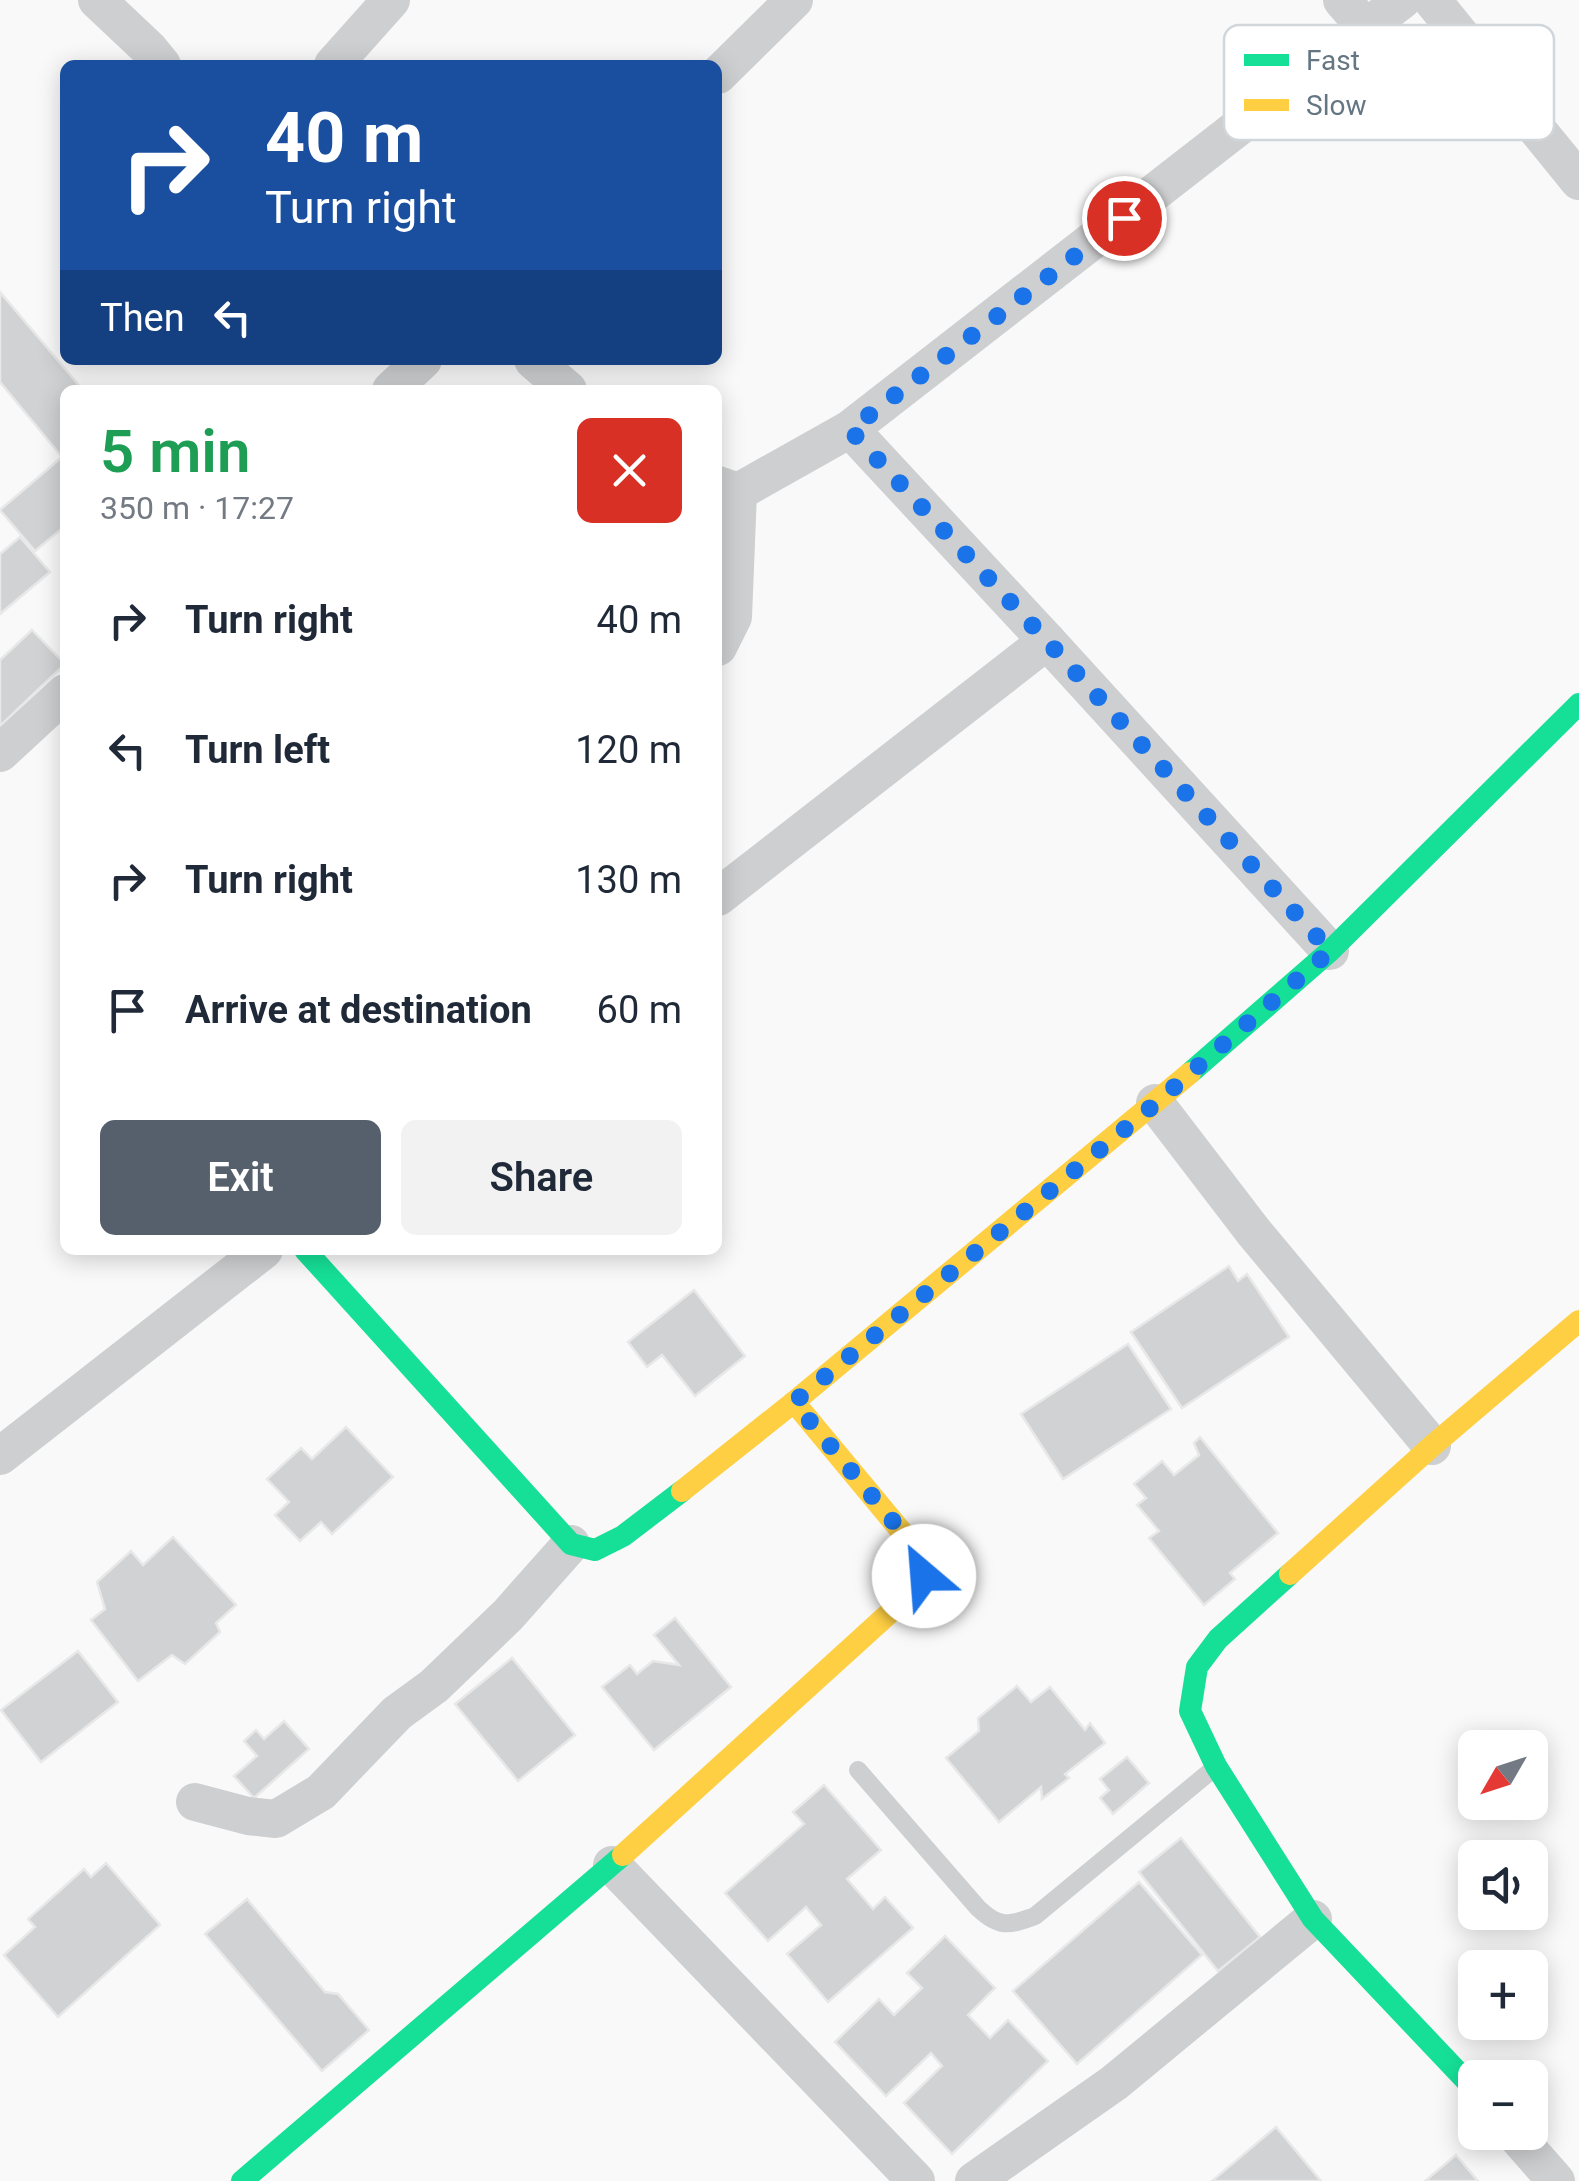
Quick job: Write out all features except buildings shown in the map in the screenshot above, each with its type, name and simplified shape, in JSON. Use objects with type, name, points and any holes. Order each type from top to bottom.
[{"type":"street","points":[[96,0],[158,60]]},
{"type":"street","points":[[337,60],[391,0]]},
{"type":"street","points":[[722,72],[794,0]]},
{"type":"street","points":[[1342,0],[1364,25]]},
{"type":"street","points":[[1372,25],[1402,0]]},
{"type":"street","points":[[1432,0],[1452,25]]},
{"type":"street","points":[[722,639],[733,616],[728,489],[850,430],[1224,140]]},
{"type":"street","points":[[1546,140],[1579,181]]},
{"type":"street","points":[[396,385],[418,365]]},
{"type":"street","points":[[539,365],[562,385]]},
{"type":"street","points":[[850,430],[1330,951]]},
{"type":"street","points":[[722,894],[1047,641]]},
{"type":"street","points":[[0,754],[60,698]]},
{"type":"street","points":[[310,1255],[571,1544],[594,1550],[623,1536],[794,1402],[1155,1104],[1330,951],[1579,704]]},
{"type":"street","points":[[1155,1104],[1252,1231],[1432,1446]]},
{"type":"street","points":[[0,1456],[258,1255]]},
{"type":"street","points":[[1458,2072],[1313,1919],[1216,1766],[1190,1711],[1197,1668],[1218,1638],[1432,1446],[1579,1321]]},
{"type":"street","points":[[242,2181],[612,1864],[917,1588],[924,1576],[916,1549],[794,1402]]},
{"type":"street","points":[[196,1802],[276,1819],[320,1792],[397,1713],[434,1686],[508,1615],[571,1544]]},
{"type":"street","points":[[612,1864],[916,2181]]},
{"type":"street","points":[[974,2181],[1114,2084],[1313,1919]]},
{"type":"street","points":[[1529,2150],[1556,2181]]},
{"type":"lane","points":[[858,1770],[978,1908],[994,1923],[1013,1924],[1034,1916],[1216,1766]]},
{"type":"traffic: fast","points":[[1190,1073],[1330,951],[1579,704]]},
{"type":"traffic: fast","points":[[310,1255],[571,1544],[595,1550],[623,1536],[682,1491]]},
{"type":"traffic: fast","points":[[1290,1574],[1218,1639],[1197,1667],[1190,1711],[1216,1766],[1313,1919],[1458,2072]]},
{"type":"traffic: fast","points":[[242,2181],[623,1855]]},
{"type":"traffic: slow","points":[[682,1491],[1190,1073]]},
{"type":"traffic: slow","points":[[1290,1574],[1579,1321]]},
{"type":"traffic: slow","points":[[623,1855],[917,1588],[924,1576],[916,1549],[794,1402]]},
{"type":"route","points":[[924,1576],[916,1549],[794,1402],[1155,1104],[1330,951],[850,430],[1124,218]]}]
